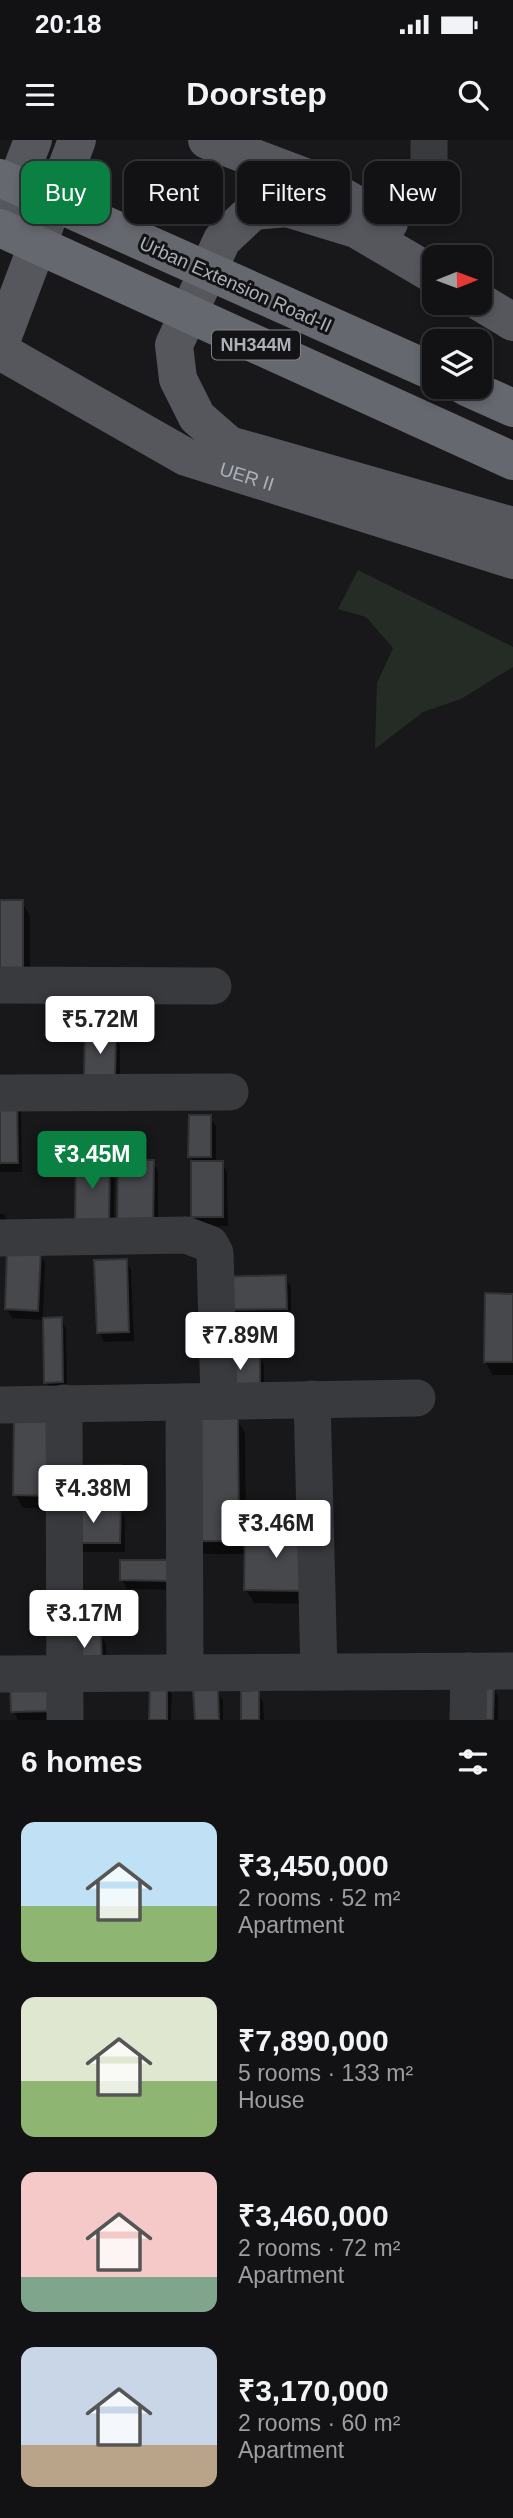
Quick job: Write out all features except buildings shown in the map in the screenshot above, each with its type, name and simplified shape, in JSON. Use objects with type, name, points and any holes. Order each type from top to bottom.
[{"type":"highway","name":"Urban Extension Road-II","points":[[0,178],[422,367]]},
{"type":"highway","name":"NH344M","points":[[0,227],[513,461]]},
{"type":"highway","points":[[492,399],[513,408]]},
{"type":"main road","points":[[0,227],[33,140]]},
{"type":"main road","points":[[0,344],[77,140]]},
{"type":"main road","points":[[207,140],[313,180],[429,245]]},
{"type":"main road","points":[[422,268],[356,229],[286,208],[253,211],[222,240],[174,345],[178,379],[197,417],[229,445],[513,526]]},
{"type":"main road","points":[[492,281],[513,292]]},
{"type":"main road","points":[[492,310],[513,323]]},
{"type":"main road","name":"UER II","points":[[0,351],[186,457],[513,560]]},
{"type":"street","points":[[0,985],[213,986]]},
{"type":"street","points":[[0,1094],[230,1091]]},
{"type":"street","points":[[0,1238],[186,1235],[210,1244],[215,1252],[202,1401],[186,1672]]},
{"type":"street","points":[[0,1405],[417,1398]]},
{"type":"street","points":[[312,1399],[319,1672]]},
{"type":"street","points":[[64,1403],[65,1720]]},
{"type":"street","points":[[468,1720],[469,1671]]},
{"type":"street","points":[[0,1674],[513,1671]]},
{"type":"shaded area","points":[[358,570],[513,647],[513,667],[461,699],[423,712],[375,749],[377,683],[393,648],[366,617],[338,609]]}]
